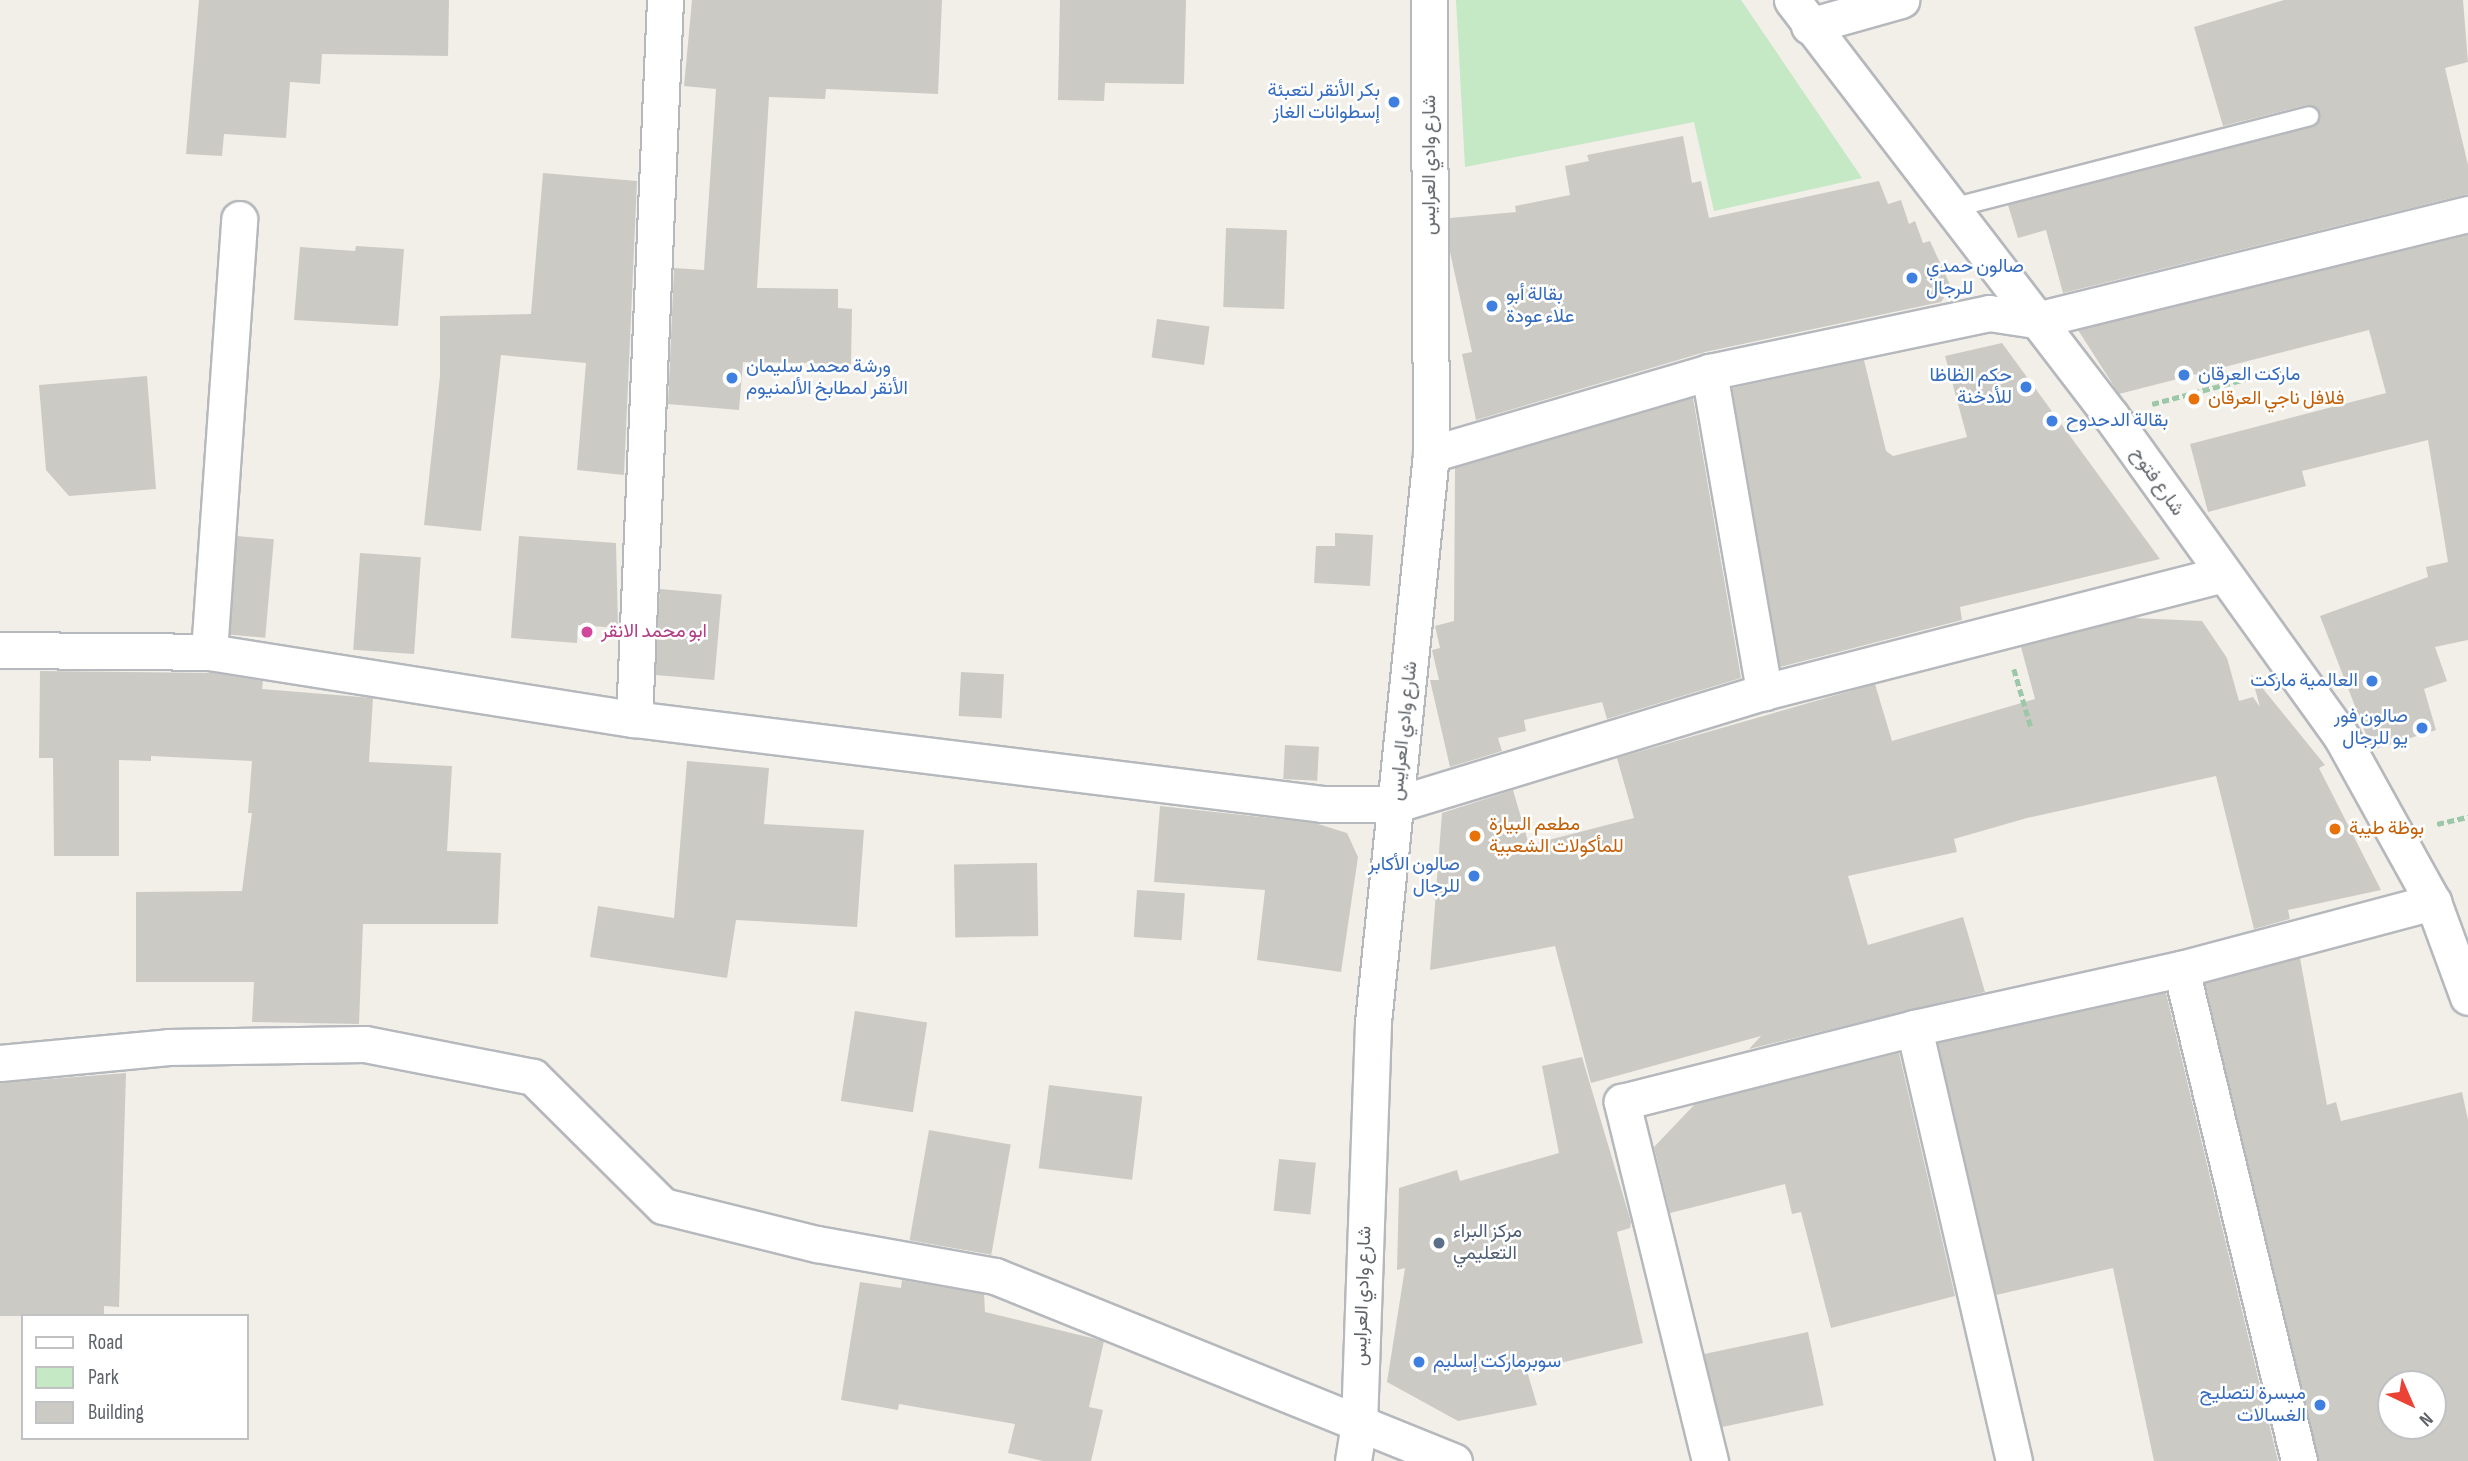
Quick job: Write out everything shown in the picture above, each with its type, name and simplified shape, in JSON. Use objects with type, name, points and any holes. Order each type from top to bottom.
[{"type":"street","points":[[634,719],[665,0]]},
{"type":"street","name":"شارع وادي العرايس","points":[[1353,1461],[1359,1424],[1373,1022],[1431,454],[1429,0]]},
{"type":"street","points":[[1801,13],[1901,0]]},
{"type":"street","name":"شارع فتوح","points":[[1801,13],[1948,209],[2111,416],[2341,736],[2433,902],[2468,997]]},
{"type":"street","points":[[1431,454],[1709,372],[1989,313],[2036,320],[2468,215]]},
{"type":"street","points":[[209,652],[239,219]]},
{"type":"street","points":[[1709,372],[1764,692]]},
{"type":"street","points":[[0,650],[209,652],[634,719],[1322,804],[1397,804],[1764,692],[2223,574]]},
{"type":"street","points":[[1710,1461],[1622,1101],[1914,1028],[2181,969],[2433,902]]},
{"type":"street","points":[[2181,969],[2299,1461]]},
{"type":"street","points":[[1914,1028],[2014,1461]]},
{"type":"street","points":[[0,1063],[168,1048],[365,1044],[534,1077],[663,1206],[817,1244],[995,1276],[1454,1461]]},
{"type":"lane","points":[[1948,209],[2309,116]]},
{"type":"path","points":[[2111,416],[2283,369]]},
{"type":"path","points":[[2004,631],[2031,727]]},
{"type":"green space","points":[[1456,0],[1741,0],[1862,178],[1714,211],[1694,122],[1465,167]]},
{"type":"building","points":[[199,0],[449,0],[448,56],[322,54],[320,84],[290,82],[286,138],[224,134],[222,156],[186,154]]},
{"type":"building","points":[[692,0],[942,0],[938,94],[826,89],[825,99],[769,97],[757,288],[838,289],[838,308],[852,309],[851,364],[743,362],[739,410],[668,404],[674,268],[704,270],[716,89],[684,86]]},
{"type":"building","points":[[1060,0],[1186,0],[1184,84],[1105,83],[1104,101],[1058,100]]},
{"type":"building","points":[[2284,0],[2463,0],[2468,62],[2445,68],[2468,165],[2468,194],[2063,293],[2046,230],[2018,238],[2008,205],[2317,124],[2320,113],[2307,105],[2223,126],[2194,27]]},
{"type":"building","points":[[1683,136],[1692,183],[1701,181],[1709,218],[1879,181],[1888,204],[1901,200],[1909,224],[1915,221],[1923,243],[1930,241],[1951,287],[1941,302],[1705,352],[1476,420],[1462,354],[1472,352],[1450,252],[1450,218],[1516,212],[1515,206],[1570,195],[1565,166],[1589,161],[1587,155]]},
{"type":"building","points":[[543,173],[637,181],[624,475],[577,470],[586,363],[501,355],[481,531],[424,525],[440,376],[440,316],[531,314]]},
{"type":"building","points":[[1226,228],[1287,230],[1284,309],[1223,307]]},
{"type":"building","points":[[2468,235],[2468,640],[2435,647],[2447,681],[2424,689],[2436,730],[2372,750],[2320,616],[2428,577],[2426,567],[2448,562],[2428,440],[2302,471],[2306,486],[2208,512],[2190,444],[2386,393],[2369,330],[2119,394],[2078,330]]},
{"type":"building","points":[[356,246],[404,249],[398,326],[294,320],[300,247],[355,251]]},
{"type":"building","points":[[1157,319],[1209,326],[1204,365],[1152,358]]},
{"type":"building","points":[[2002,343],[2160,559],[1960,607],[1962,620],[1780,667],[1732,388],[1864,360],[1886,451],[1893,456],[1967,437],[1945,356]]},
{"type":"building","points":[[147,376],[156,489],[69,496],[46,470],[39,385]]},
{"type":"building","points":[[1693,398],[1741,678],[1607,719],[1602,702],[1524,720],[1526,731],[1498,738],[1502,751],[1450,767],[1430,680],[1439,680],[1432,650],[1440,648],[1435,626],[1454,621],[1455,468]]},
{"type":"building","points":[[1335,533],[1373,535],[1370,586],[1314,583],[1316,546],[1335,546]]},
{"type":"building","points":[[237,536],[274,539],[265,638],[228,635]]},
{"type":"building","points":[[519,536],[616,543],[618,628],[578,625],[577,643],[511,638]]},
{"type":"building","points":[[360,553],[421,557],[414,654],[353,650]]},
{"type":"building","points":[[660,589],[722,594],[714,680],[653,675]]},
{"type":"building","points":[[2133,618],[2202,621],[2227,658],[2239,701],[2253,697],[2260,707],[2251,674],[2325,765],[2319,768],[2381,890],[2288,910],[2290,919],[2254,929],[2216,776],[2027,818],[1954,839],[1957,852],[1848,876],[1868,945],[1963,917],[1985,992],[1749,1049],[1761,1036],[1591,1083],[1555,946],[1430,970],[1442,813],[1513,790],[1529,845],[1634,818],[1617,758],[1875,684],[1892,741],[2035,699],[2021,647]]},
{"type":"building","points":[[40,671],[214,673],[263,681],[262,689],[373,698],[369,762],[452,766],[447,851],[501,853],[498,924],[363,924],[359,1024],[252,1022],[254,982],[136,982],[136,892],[242,891],[252,813],[248,813],[252,761],[151,756],[151,761],[119,760],[119,856],[54,856],[53,758],[39,758]]},
{"type":"building","points":[[961,672],[1004,674],[1002,718],[959,716]]},
{"type":"building","points":[[1285,745],[1319,747],[1317,781],[1283,779]]},
{"type":"building","points":[[687,761],[769,768],[764,824],[864,830],[857,927],[736,920],[727,978],[590,957],[598,906],[674,918]]},
{"type":"building","points":[[1160,806],[1315,823],[1347,833],[1358,857],[1341,972],[1257,960],[1265,890],[1154,882]]},
{"type":"building","points":[[1037,863],[1038,936],[955,937],[954,864]]},
{"type":"building","points":[[1137,890],[1185,893],[1182,940],[1134,937]]},
{"type":"building","points":[[2300,958],[2327,1105],[2336,1102],[2341,1121],[2462,1092],[2468,1120],[2468,1461],[2319,1461],[2205,983]]},
{"type":"building","points":[[2166,993],[2278,1461],[2154,1461],[2113,1268],[1996,1295],[1938,1043]]},
{"type":"building","points":[[855,1011],[927,1022],[913,1112],[841,1101]]},
{"type":"building","points":[[1899,1053],[1955,1296],[1831,1328],[1801,1212],[1792,1214],[1785,1184],[1670,1213],[1654,1147],[1695,1104]]},
{"type":"building","points":[[1582,1057],[1631,1222],[1630,1228],[1617,1232],[1643,1343],[1527,1371],[1537,1405],[1458,1421],[1387,1382],[1405,1268],[1397,1270],[1399,1188],[1457,1170],[1460,1181],[1559,1153],[1542,1066]]},
{"type":"building","points":[[126,1073],[119,1307],[104,1306],[104,1314],[0,1316],[0,1083]]},
{"type":"building","points":[[1049,1085],[1142,1096],[1132,1180],[1039,1168]]},
{"type":"building","points":[[929,1130],[1011,1144],[991,1255],[910,1240]]},
{"type":"building","points":[[1279,1159],[1316,1163],[1310,1215],[1274,1211]]},
{"type":"building","points":[[902,1280],[984,1294],[985,1312],[1104,1341],[1089,1407],[1103,1410],[1091,1461],[1043,1461],[1008,1453],[1015,1424],[899,1404],[898,1410],[841,1400],[860,1282],[901,1288]]},
{"type":"building","points":[[1808,1332],[1824,1405],[1720,1427],[1704,1354]]},
{"type":"place","name":"بكر الأنقر لتعبئة إسطوانات الغاز","points":[[1394,102]]},
{"type":"place","name":"صالون حمدي للرجال","points":[[1912,278]]},
{"type":"place","name":"بقالة أبو علاء عودة","points":[[1492,306]]},
{"type":"place","name":"ماركت العرقان","points":[[2184,375]]},
{"type":"place","name":"ورشة محمد سليمان الأنقر لمطابخ الألمنيوم","points":[[732,378]]},
{"type":"place","name":"حكم الظاظا للأدخنة","points":[[2026,387]]},
{"type":"place","name":"فلافل ناجي العرقان","points":[[2194,399]]},
{"type":"place","name":"بقالة الدحدوح","points":[[2052,421]]},
{"type":"place","name":"ابو محمد الانقر","points":[[587,632]]},
{"type":"place","name":"العالمية ماركت","points":[[2372,681]]},
{"type":"place","name":"صالون فور يو للرجال","points":[[2422,728]]},
{"type":"place","name":"بوظة طيبة","points":[[2335,829]]},
{"type":"place","name":"مطعم البيارة للمأكولات الشعبية","points":[[1475,836]]},
{"type":"place","name":"صالون الأكابر للرجال","points":[[1474,876]]},
{"type":"place","name":"مركز البراء التعليمي","points":[[1439,1243]]},
{"type":"place","name":"سوبرماركت إسليم","points":[[1419,1362]]},
{"type":"place","name":"ميسرة لتصليح الغسالات","points":[[2320,1405]]}]
